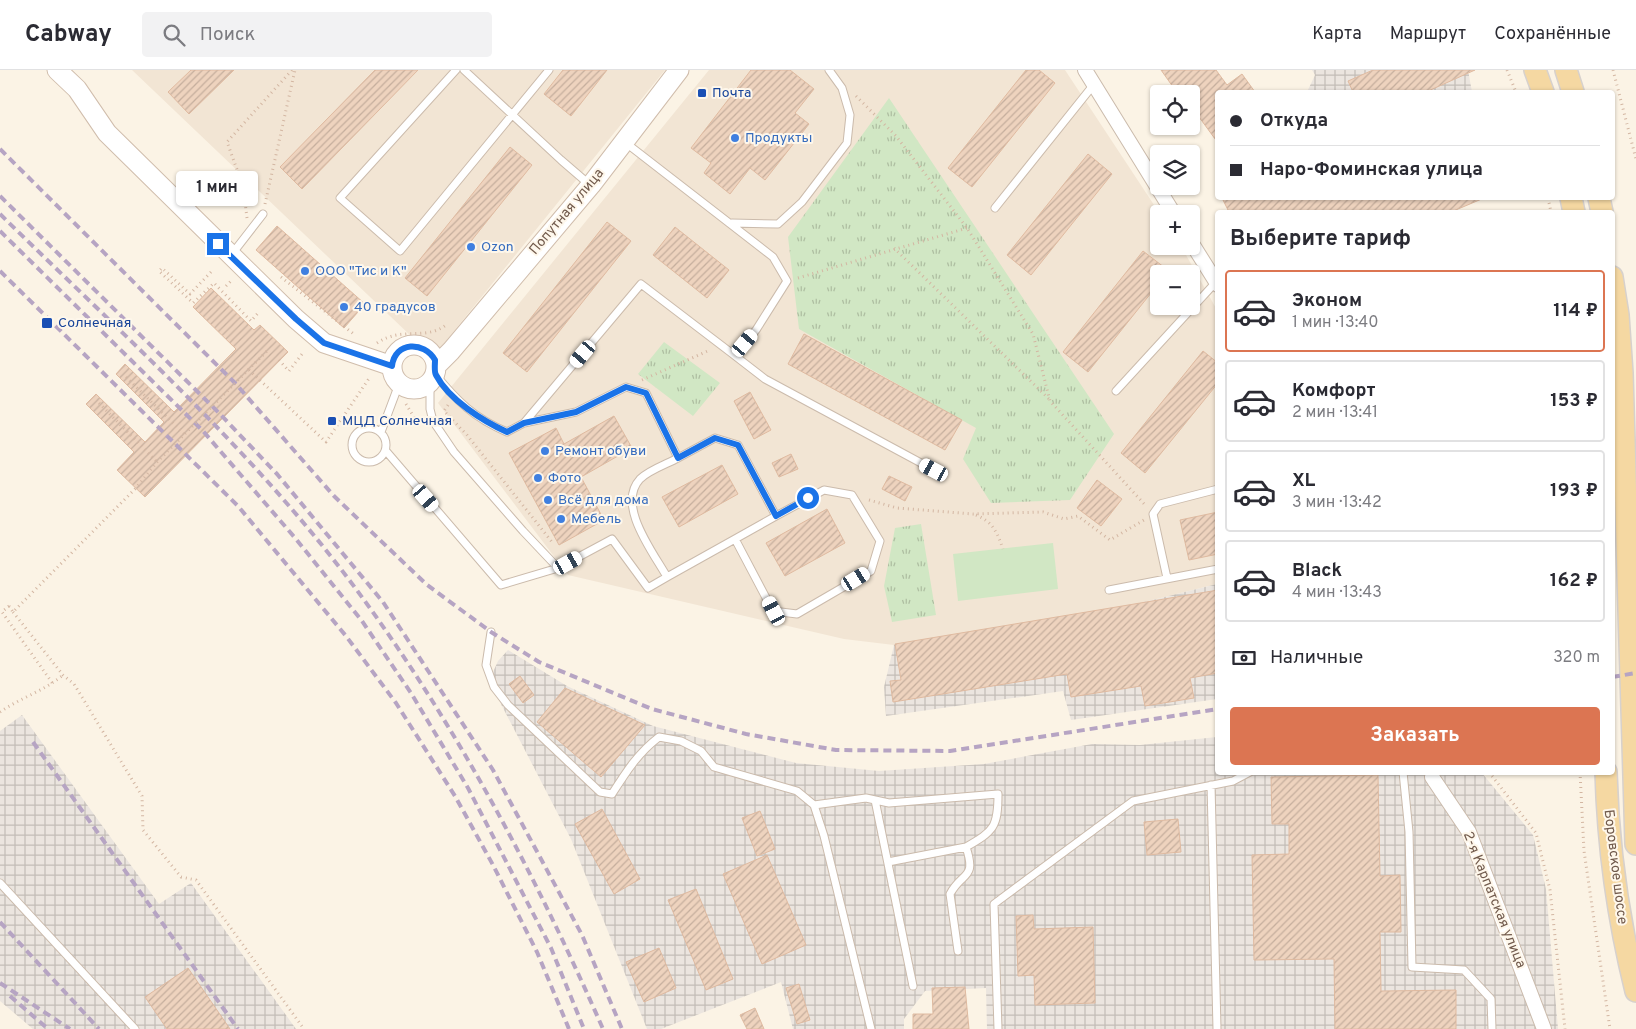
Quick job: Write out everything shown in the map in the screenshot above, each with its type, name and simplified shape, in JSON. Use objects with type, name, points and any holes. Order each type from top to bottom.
[{"type":"main road","points":[[1535,70],[1542,90]]},
{"type":"main road","points":[[1566,70],[1572,90]]},
{"type":"main road","name":"Боровское шоссе","points":[[1615,296],[1630,475],[1636,844]]},
{"type":"main road","name":"Боровское шоссе","points":[[1606,775],[1613,873],[1623,933],[1636,991]]},
{"type":"street","points":[[57,70],[77,89],[107,133],[296,319],[324,343],[392,366]]},
{"type":"street","name":"Попутная улица","points":[[434,374],[451,351],[591,185],[679,70]]},
{"type":"street","points":[[1085,70],[1095,83],[1169,205]]},
{"type":"street","points":[[1199,255],[1215,281]]},
{"type":"street","points":[[424,348],[432,355],[434,374],[415,389],[399,384],[393,374],[392,366],[394,358],[401,349],[412,345],[451,351]]},
{"type":"street","name":"2-я Карпатская улица","points":[[1427,775],[1469,832],[1544,1029]]},
{"type":"lane","points":[[456,70],[340,198],[400,251],[549,70]]},
{"type":"lane","points":[[464,70],[591,185]]},
{"type":"lane","points":[[731,223],[778,224],[802,202],[847,143],[850,115],[842,88],[830,71]]},
{"type":"lane","points":[[995,208],[1095,83]]},
{"type":"lane","points":[[624,142],[773,257],[787,281],[756,330],[734,355]]},
{"type":"lane","points":[[230,256],[263,214]]},
{"type":"lane","points":[[524,423],[641,284],[765,379],[934,470]]},
{"type":"lane","points":[[1116,391],[1215,286]]},
{"type":"lane","points":[[434,374],[453,396],[483,421],[507,432],[524,423],[576,412],[626,387],[646,393],[678,458]]},
{"type":"lane","points":[[434,374],[430,409],[433,421],[454,452],[523,532],[558,568]]},
{"type":"lane","points":[[381,432],[399,384]]},
{"type":"lane","points":[[386,451],[377,460],[368,462],[359,459],[352,448],[353,439],[362,429],[370,427],[381,432],[386,442],[386,451],[501,584],[558,568],[612,538],[648,588],[667,577],[776,516],[824,490],[852,495],[880,542],[871,570],[797,614],[774,611],[735,539]]},
{"type":"lane","points":[[667,577],[633,515],[631,494],[641,478],[715,438],[738,445],[776,516]]},
{"type":"lane","points":[[1168,578],[1153,514],[1160,504],[1215,490]]},
{"type":"lane","points":[[1109,590],[1215,570]]},
{"type":"lane","points":[[490,632],[486,665],[494,688],[508,705],[600,792],[612,794],[631,764],[646,747],[659,737],[681,740],[701,751],[714,767],[796,791],[814,805],[824,836],[871,1029]]},
{"type":"lane","points":[[998,1029],[994,904],[1133,801],[1233,781],[1244,775]]},
{"type":"lane","points":[[1403,775],[1409,832],[1412,967],[1464,970],[1491,999],[1492,1029]]},
{"type":"lane","points":[[1211,785],[1217,1029]]},
{"type":"lane","points":[[814,805],[866,798],[889,803],[998,794],[998,812],[990,833],[966,847],[888,862]]},
{"type":"lane","points":[[875,800],[913,986]]},
{"type":"lane","points":[[958,951],[950,894],[954,886],[967,875],[971,863],[966,847]]},
{"type":"lane","points":[[0,883],[132,1028]]},
{"type":"path","points":[[263,214],[294,70]]},
{"type":"path","points":[[247,222],[243,186],[226,142],[294,70]]},
{"type":"path","points":[[1507,70],[1515,90]]},
{"type":"path","points":[[1612,70],[1636,159]]},
{"type":"path","points":[[830,71],[896,136],[967,228],[1033,334],[1050,401]]},
{"type":"path","points":[[787,281],[967,228]]},
{"type":"path","points":[[852,495],[897,508],[973,514],[1043,512],[1064,519],[1078,516],[1110,540],[1153,514],[1050,401],[894,248]]},
{"type":"path","points":[[211,272],[190,294],[162,268],[159,271],[193,303],[214,283],[219,293],[251,321],[258,313]]},
{"type":"path","points":[[277,274],[360,339]]},
{"type":"path","points":[[226,286],[232,280]]},
{"type":"path","points":[[368,345],[376,344],[398,333],[427,333],[438,330],[446,325]]},
{"type":"path","points":[[626,387],[721,345]]},
{"type":"path","points":[[13,612],[136,488],[157,462],[268,350]]},
{"type":"path","points":[[279,360],[289,370],[302,354]]},
{"type":"path","points":[[249,370],[326,442],[370,377]]},
{"type":"path","points":[[126,377],[184,434]]},
{"type":"path","points":[[453,396],[444,411],[467,435],[568,563]]},
{"type":"path","points":[[99,403],[157,462]]},
{"type":"path","points":[[406,404],[417,422]]},
{"type":"path","points":[[973,514],[985,519],[995,528],[1002,548]]},
{"type":"path","points":[[53,684],[2,612],[9,606],[63,675],[74,684],[142,796],[143,830],[181,877],[196,880],[304,1029]]},
{"type":"path","points":[[0,712],[16,701],[53,684],[63,675]]},
{"type":"path","points":[[1491,775],[1536,833],[1550,890],[1564,1029]]},
{"type":"path","points":[[1580,775],[1584,851],[1610,1029]]},
{"type":"shaded area","points":[[132,70],[665,70],[433,357]]},
{"type":"shaded area","points":[[709,70],[1065,70],[1154,205],[1150,205],[1150,255],[1186,255],[1192,265],[1150,265],[1150,315],[1200,315],[1200,280],[1215,306],[1215,584],[1076,619],[894,645],[844,639],[568,575],[438,403]]},
{"type":"shaded area","points":[[1312,70],[1468,70],[1472,90],[1308,90],[1315,75]]},
{"type":"shaded area","points":[[1215,584],[1215,699],[1071,720],[1063,691],[886,716],[884,687],[894,645],[1076,619]]},
{"type":"shaded area","points":[[508,650],[567,686],[653,726],[796,763],[879,771],[984,764],[1092,744],[1140,745],[1215,737],[1215,775],[1484,775],[1533,835],[1546,889],[1558,1029],[987,1029],[986,988],[925,991],[904,1019],[904,1029],[793,1029],[781,982],[661,1029],[647,1029],[571,839],[489,681],[498,661]]},
{"type":"shaded area","points":[[22,715],[159,904],[191,883],[296,1029],[33,1029],[0,1001],[0,731]]},
{"type":"green space","points":[[889,98],[1114,434],[1070,500],[991,503],[963,459],[976,428],[799,329],[788,237]]},
{"type":"green space","points":[[664,342],[720,383],[693,416],[638,374]]},
{"type":"green space","points":[[921,524],[936,615],[892,622],[884,586],[895,528]]},
{"type":"green space","points":[[1053,543],[1058,589],[958,601],[953,554]]},
{"type":"building","points":[[191,70],[234,70],[189,114],[168,92]]},
{"type":"building","points":[[375,70],[418,70],[302,189],[280,167]]},
{"type":"building","points":[[563,70],[607,70],[571,116],[544,94]]},
{"type":"building","points":[[751,70],[790,70],[814,89],[795,113],[809,124],[765,180],[750,168],[730,194],[704,173],[711,163],[691,148]]},
{"type":"building","points":[[1026,70],[1039,70],[1055,83],[972,187],[948,168]]},
{"type":"building","points":[[1161,70],[1216,70],[1227,85],[1242,74],[1254,90],[1215,90],[1215,139],[1200,118],[1200,85],[1172,85]]},
{"type":"building","points":[[1373,70],[1475,70],[1430,90],[1352,90],[1348,81]]},
{"type":"building","points":[[510,147],[532,165],[427,296],[405,278]]},
{"type":"building","points":[[1088,154],[1112,174],[1031,275],[1007,255]]},
{"type":"building","points":[[1223,200],[1479,200],[1456,210],[1228,210]]},
{"type":"building","points":[[607,222],[631,241],[527,372],[503,353]]},
{"type":"building","points":[[277,226],[365,304],[344,328],[256,250]]},
{"type":"building","points":[[675,227],[729,270],[707,298],[653,255]]},
{"type":"building","points":[[1143,251],[1161,265],[1150,265],[1150,294],[1088,372],[1063,352]]},
{"type":"building","points":[[211,288],[254,330],[260,325],[288,352],[145,497],[117,470],[134,452],[86,404],[96,394],[145,442],[164,422],[116,374],[125,364],[174,412],[236,349],[193,307]]},
{"type":"building","points":[[804,334],[962,420],[945,450],[788,364]]},
{"type":"building","points":[[1203,351],[1215,361],[1215,387],[1145,473],[1121,453]]},
{"type":"building","points":[[750,392],[771,430],[754,439],[734,401]]},
{"type":"building","points":[[614,416],[632,448],[581,477],[604,520],[559,545],[509,453],[556,428],[564,444]]},
{"type":"building","points":[[791,454],[798,469],[779,477],[772,463]]},
{"type":"building","points":[[722,465],[738,494],[679,527],[662,497]]},
{"type":"building","points":[[889,476],[912,487],[905,501],[882,489]]},
{"type":"building","points":[[1097,480],[1122,499],[1101,526],[1077,508]]},
{"type":"building","points":[[827,509],[845,543],[785,576],[766,543]]},
{"type":"building","points":[[1215,513],[1215,555],[1189,560],[1180,520]]},
{"type":"building","points":[[1215,591],[1215,674],[1190,678],[1194,698],[1145,706],[1141,686],[1071,697],[1067,674],[893,702],[890,681],[901,680],[895,644]]},
{"type":"building","points":[[520,676],[534,695],[523,703],[509,684]]},
{"type":"building","points":[[565,688],[645,725],[601,777],[537,722]]},
{"type":"building","points":[[1378,775],[1380,876],[1400,875],[1401,932],[1380,932],[1381,991],[1456,990],[1456,1029],[1335,1029],[1334,959],[1254,960],[1252,855],[1289,854],[1289,824],[1272,824],[1271,777]]},
{"type":"building","points":[[602,809],[640,879],[614,894],[575,824]]},
{"type":"building","points":[[760,811],[775,849],[757,856],[742,818]]},
{"type":"building","points":[[1178,819],[1181,852],[1147,855],[1144,822]]},
{"type":"building","points":[[767,855],[806,945],[762,964],[723,874]]},
{"type":"building","points":[[696,889],[733,979],[706,990],[668,900]]},
{"type":"building","points":[[1033,915],[1034,929],[1093,927],[1095,1003],[1035,1005],[1034,975],[1018,976],[1016,916]]},
{"type":"building","points":[[659,948],[676,988],[644,1002],[626,962]]},
{"type":"building","points":[[188,968],[230,1029],[167,1029],[145,997]]},
{"type":"building","points":[[799,984],[810,1020],[797,1024],[786,988]]},
{"type":"building","points":[[965,987],[969,1029],[913,1029],[913,1014],[933,1014],[932,988]]},
{"type":"building","points":[[755,1008],[764,1029],[747,1029],[740,1015]]},
{"type":"railway","points":[[0,149],[235,383],[334,496],[426,584],[491,632],[539,662],[652,709],[746,734],[836,750],[950,751],[1215,709]]},
{"type":"railway","points":[[0,196],[219,413],[277,474],[383,602],[493,770],[582,935],[622,1029]]},
{"type":"railway","points":[[0,214],[195,404],[242,454],[288,504],[372,611],[438,711],[498,814],[553,920],[603,1029]]},
{"type":"railway","points":[[0,231],[203,431],[296,539],[362,621],[411,693],[468,788],[551,948],[584,1029]]},
{"type":"railway","points":[[0,271],[238,506],[346,636],[396,703],[455,796],[493,865],[537,952],[569,1029]]},
{"type":"railway","points":[[1615,676],[1636,673]]},
{"type":"railway","points":[[33,742],[238,1029]]},
{"type":"railway","points":[[0,922],[99,1029]]},
{"type":"railway","points":[[0,983],[70,1029]]},
{"type":"railway","points":[[10,996],[48,1029]]},
{"type":"place","name":"Почта","points":[[702,93]]},
{"type":"place","name":"Продукты","points":[[735,138]]},
{"type":"place","name":"Ozon","points":[[471,247]]},
{"type":"place","name":"ООО \"Тис и К\"","points":[[305,271]]},
{"type":"place","name":"40 градусов","points":[[344,307]]},
{"type":"place","name":"Солнечная","points":[[47,323]]},
{"type":"place","name":"МЦД Солнечная","points":[[332,421]]},
{"type":"place","name":"Ремонт обуви","points":[[545,451]]},
{"type":"place","name":"Фото","points":[[538,478]]},
{"type":"place","name":"Всё для дома","points":[[548,500]]},
{"type":"place","name":"Мебель","points":[[561,519]]},
{"type":"route","points":[[218,244],[296,319],[324,343],[392,366],[397,353],[406,346],[412,345],[424,348],[435,360],[435,374],[453,396],[483,421],[507,432],[524,423],[576,412],[626,387],[646,393],[678,458],[715,438],[738,445],[776,516],[808,498]]}]
